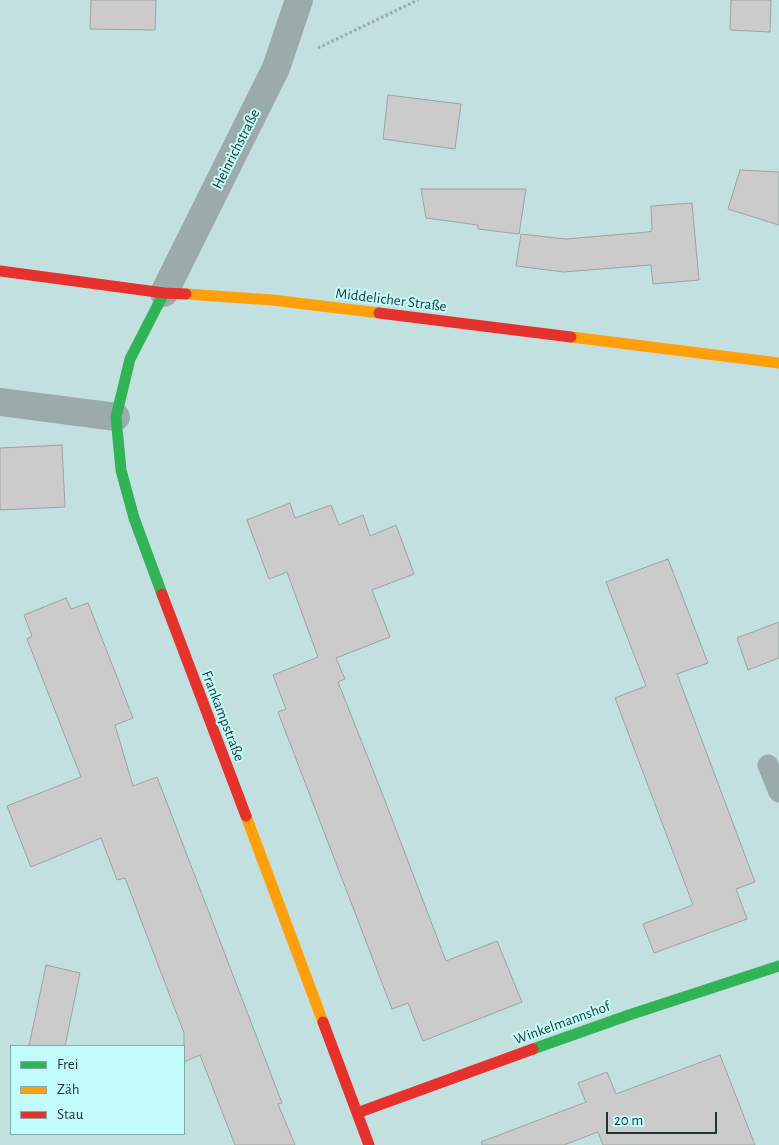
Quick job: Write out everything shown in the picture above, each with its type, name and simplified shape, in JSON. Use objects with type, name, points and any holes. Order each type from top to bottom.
[{"type":"street","name":"Heinrichstraße","points":[[164,293],[276,68],[299,0]]},
{"type":"street","name":"Middelicher Straße","points":[[0,270],[164,293],[272,300],[779,363]]},
{"type":"street","name":"Frankampstraße","points":[[164,293],[130,359],[116,417],[121,470],[134,518],[369,1145]]},
{"type":"street","points":[[0,402],[116,417]]},
{"type":"street","name":"Winkelmannshof","points":[[357,1113],[629,1015],[779,966]]},
{"type":"lane","points":[[768,764],[779,792]]},
{"type":"path","points":[[276,68],[418,0]]},
{"type":"building","points":[[91,0],[156,0],[155,30],[90,29]]},
{"type":"building","points":[[731,0],[771,0],[770,32],[730,30]]},
{"type":"building","points":[[388,95],[461,104],[455,149],[383,139]]},
{"type":"building","points":[[740,170],[779,172],[779,225],[728,209]]},
{"type":"building","points":[[421,189],[526,189],[519,234],[478,229],[478,225],[426,218]]},
{"type":"building","points":[[692,203],[699,280],[653,284],[651,265],[564,272],[516,266],[521,234],[566,239],[648,232],[652,231],[651,206]]},
{"type":"building","points":[[62,445],[65,507],[0,510],[0,448]]},
{"type":"building","points":[[290,503],[295,518],[331,505],[339,525],[363,515],[370,536],[396,525],[414,574],[372,590],[390,637],[336,658],[345,679],[338,682],[446,961],[497,941],[522,1002],[423,1041],[408,1003],[392,1009],[278,712],[286,709],[273,675],[318,657],[287,572],[269,579],[247,520]]},
{"type":"building","points":[[668,559],[708,663],[677,674],[755,882],[736,889],[747,919],[654,953],[643,924],[693,905],[615,698],[646,686],[606,582]]},
{"type":"building","points":[[66,598],[71,609],[88,603],[133,718],[115,725],[133,786],[157,777],[282,1103],[278,1104],[295,1145],[235,1145],[200,1055],[185,1062],[184,1033],[125,878],[117,880],[101,838],[31,867],[7,806],[81,777],[27,639],[32,636],[24,615]]},
{"type":"building","points":[[779,622],[779,658],[748,670],[737,638]]},
{"type":"building","points":[[46,965],[80,973],[65,1045],[29,1045]]},
{"type":"building","points":[[720,1055],[755,1145],[603,1145],[598,1132],[564,1145],[482,1145],[481,1142],[586,1102],[578,1083],[607,1072],[616,1094]]},
{"type":"traffic: fast","points":[[162,594],[134,518],[121,470],[116,417],[130,359],[164,293]]},
{"type":"traffic: fast","points":[[533,1049],[629,1015],[779,966]]},
{"type":"traffic: slow","points":[[186,294],[272,300],[379,313]]},
{"type":"traffic: slow","points":[[571,337],[779,363]]},
{"type":"traffic: slow","points":[[246,816],[323,1022]]},
{"type":"traffic: jam","points":[[0,271],[164,293],[186,294]]},
{"type":"traffic: jam","points":[[379,313],[571,337]]},
{"type":"traffic: jam","points":[[162,594],[246,816]]},
{"type":"traffic: jam","points":[[323,1022],[369,1145]]},
{"type":"traffic: jam","points":[[357,1113],[533,1049]]}]
